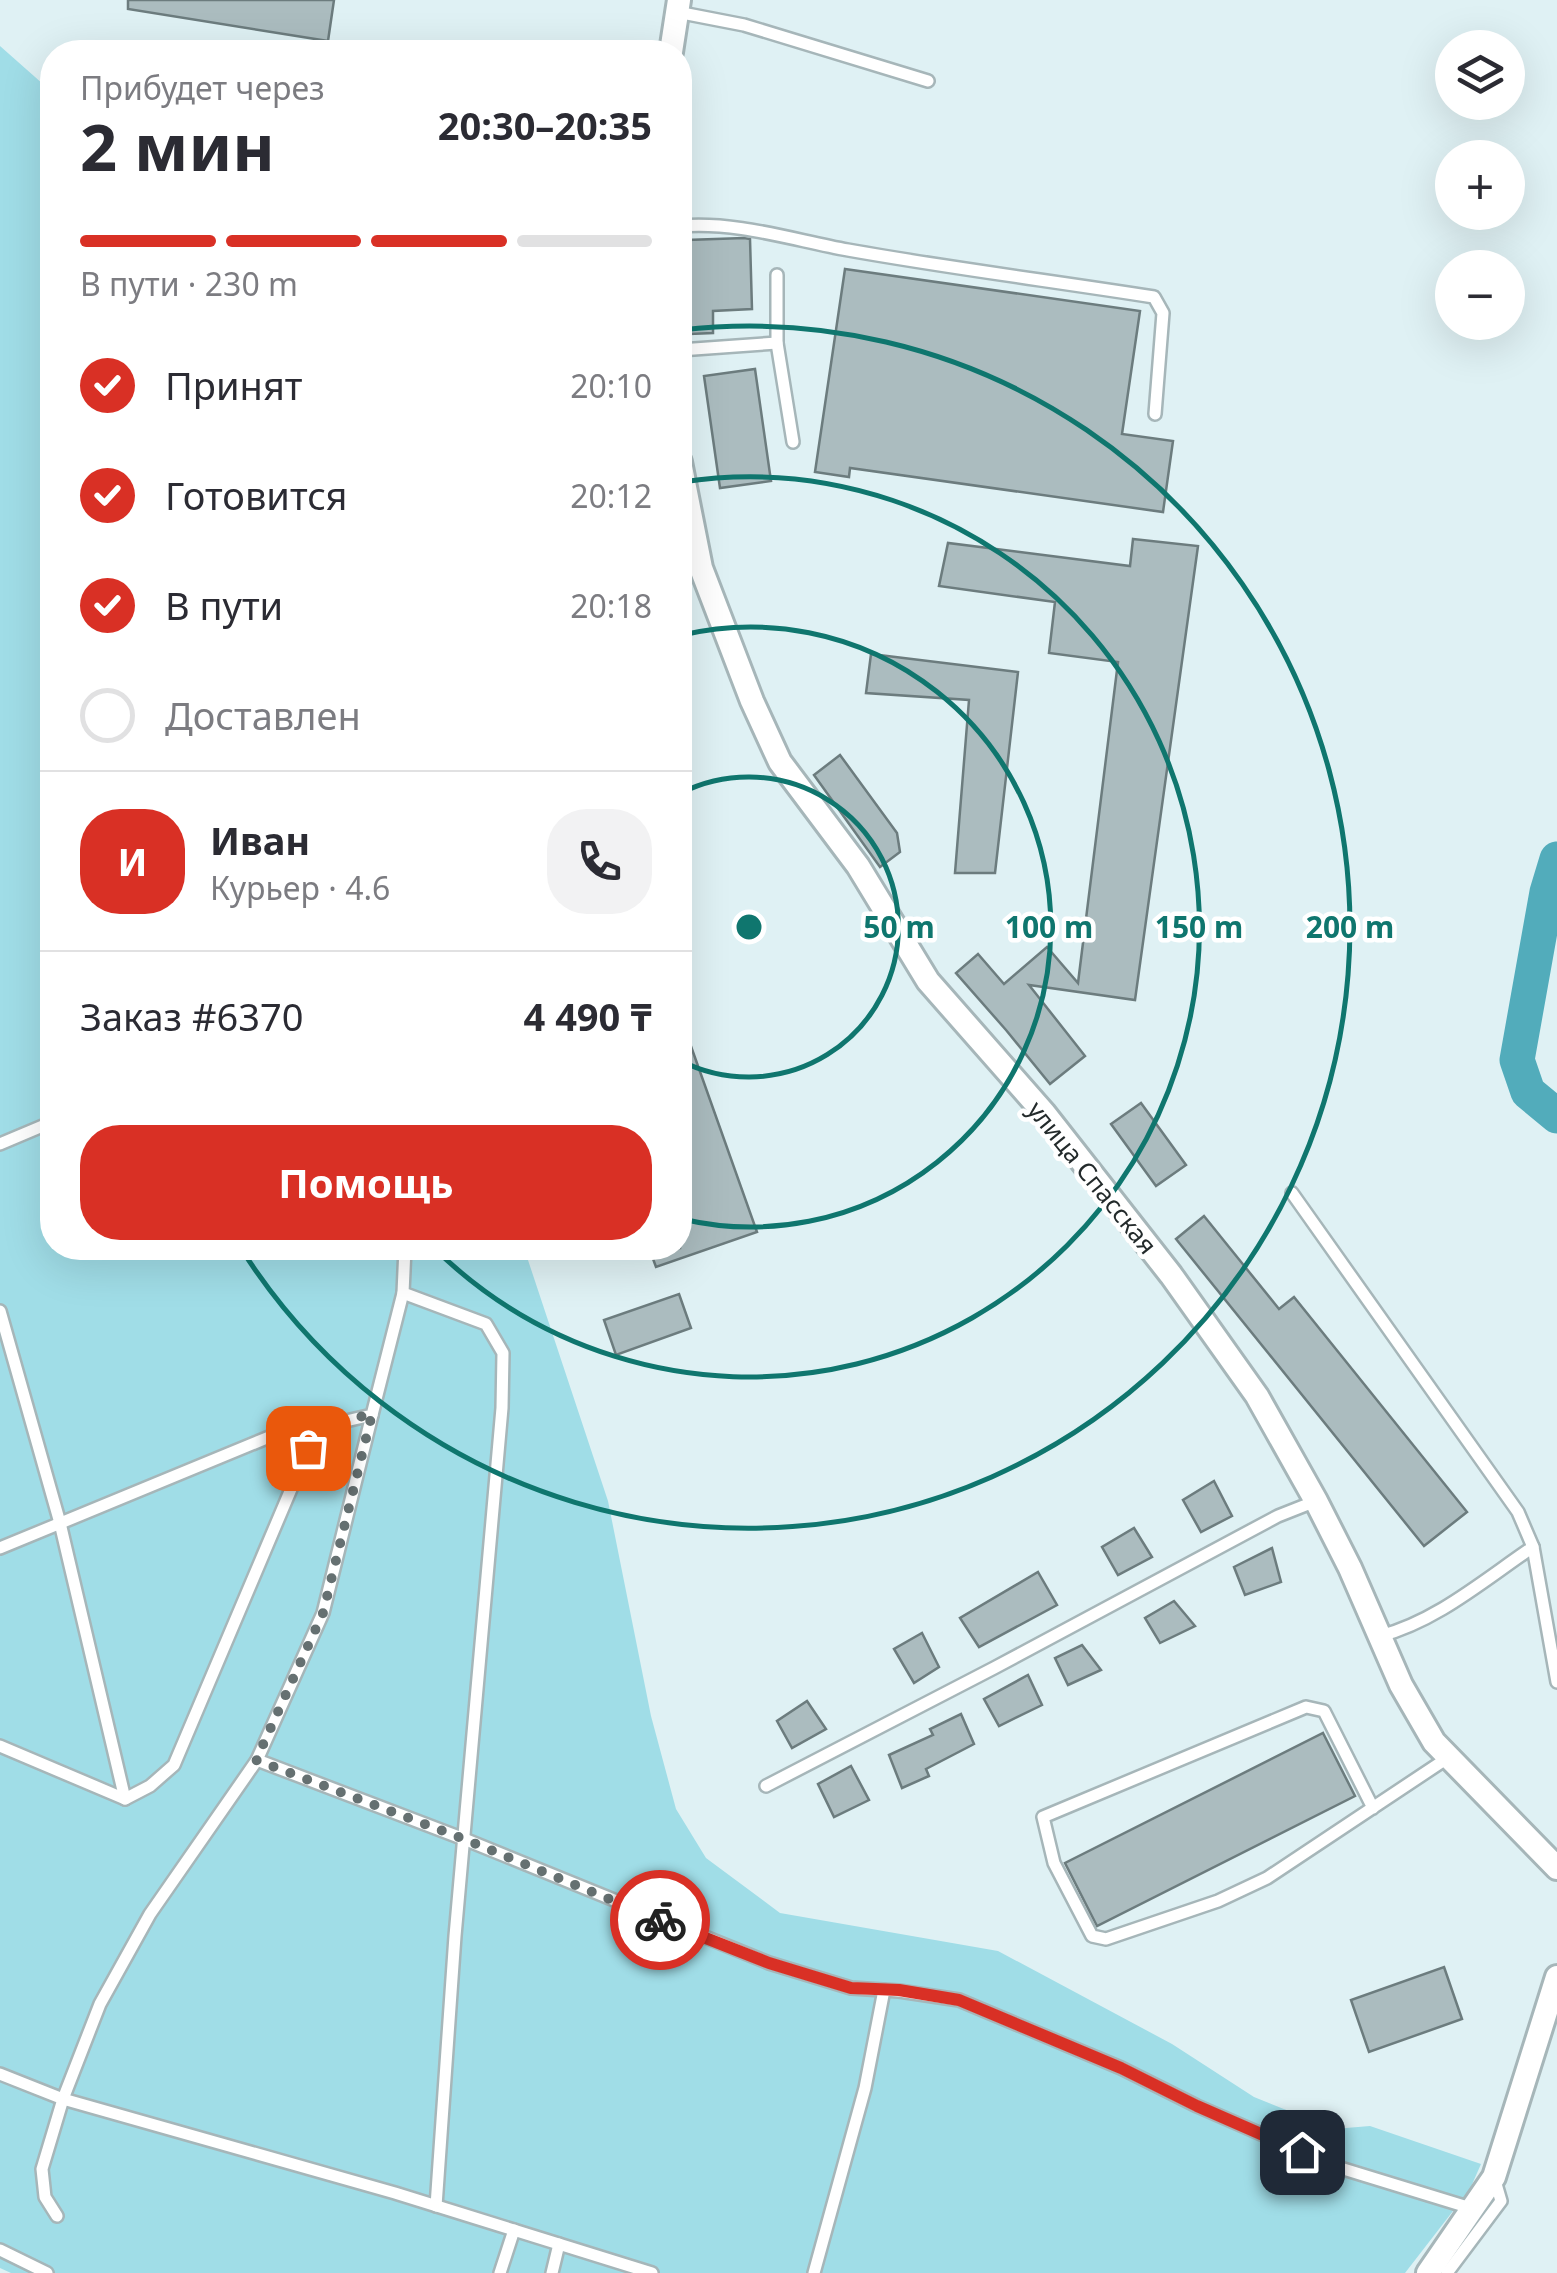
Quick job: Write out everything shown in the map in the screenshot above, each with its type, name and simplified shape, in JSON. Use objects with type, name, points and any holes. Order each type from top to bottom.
[{"type":"street","points":[[673,40],[678,6]]},
{"type":"street","name":"улица Спасская","points":[[692,523],[701,568],[752,702],[780,762],[858,866],[928,982],[1044,1113],[1172,1275],[1258,1396],[1316,1501],[1401,1684],[1434,1742],[1557,1868]]},
{"type":"street","points":[[1428,2273],[1494,2177],[1557,1976]]},
{"type":"lane","points":[[678,6],[928,81]]},
{"type":"lane","points":[[692,226],[727,227],[848,250],[1154,297],[1163,314],[1156,414]]},
{"type":"lane","points":[[776,275],[777,343],[794,442]]},
{"type":"lane","points":[[692,349],[777,343]]},
{"type":"lane","points":[[0,1144],[40,1127]]},
{"type":"lane","points":[[1292,1192],[1518,1512],[1532,1547],[1557,1682]]},
{"type":"lane","points":[[57,2216],[45,2197],[42,2169],[63,2100],[100,2004],[150,1914],[256,1760],[323,1613],[403,1293],[404,1260]]},
{"type":"lane","points":[[403,1293],[486,1324],[503,1353],[502,1408],[436,2206]]},
{"type":"lane","points":[[0,1311],[60,1523],[126,1799]]},
{"type":"lane","points":[[0,1548],[274,1435],[372,1414]]},
{"type":"lane","points":[[126,1799],[150,1786],[174,1765],[308,1448],[311,1428]]},
{"type":"lane","points":[[766,1786],[1278,1516],[1316,1501]]},
{"type":"lane","points":[[1380,1636],[1434,1615],[1532,1547]]},
{"type":"lane","points":[[1373,1808],[1324,1711],[1306,1707],[1043,1817],[1054,1862],[1092,1936],[1106,1939],[1218,1901],[1267,1878],[1373,1808],[1450,1757]]},
{"type":"lane","points":[[0,1746],[126,1799]]},
{"type":"lane","points":[[256,1760],[464,1839],[769,1963],[851,1988],[959,2000],[1121,2068],[1197,2106],[1338,2167],[1474,2209]]},
{"type":"lane","points":[[814,2273],[865,2088],[884,1990]]},
{"type":"lane","points":[[0,2074],[63,2100],[436,2206],[652,2273]]},
{"type":"lane","points":[[1447,2273],[1500,2201],[1494,2177]]},
{"type":"lane","points":[[500,2273],[514,2230]]},
{"type":"lane","points":[[552,2273],[558,2244]]},
{"type":"lane","points":[[0,2250],[46,2273]]},
{"type":"shaded area","points":[[0,46],[40,81],[40,1260],[528,1260],[608,1501],[651,1716],[676,1809],[706,1858],[780,1913],[998,1951],[1172,2044],[1254,2097],[1334,2129],[1370,2126],[1481,2164],[1470,2189],[1405,2273],[11,2273],[0,2268]]},
{"type":"building","points":[[128,0],[334,0],[328,40],[128,9]]},
{"type":"building","points":[[750,239],[752,309],[713,311],[713,333],[692,334],[692,240]]},
{"type":"building","points":[[845,269],[1140,311],[1122,434],[1173,441],[1163,512],[850,468],[849,477],[815,472]]},
{"type":"building","points":[[755,369],[771,481],[720,488],[704,376]]},
{"type":"building","points":[[1133,539],[1198,546],[1135,1000],[1029,985],[1085,1056],[1050,1084],[956,973],[978,954],[1004,984],[1047,947],[1078,983],[1118,662],[1049,653],[1055,602],[939,586],[948,543],[1130,566]]},
{"type":"building","points":[[871,654],[1018,672],[995,873],[955,873],[969,700],[866,693]]},
{"type":"building","points":[[840,755],[897,833],[900,852],[880,867],[814,775]]},
{"type":"building","points":[[692,1049],[757,1232],[692,1255]]},
{"type":"building","points":[[1141,1103],[1186,1165],[1156,1186],[1111,1124]]},
{"type":"building","points":[[1204,1216],[1279,1309],[1294,1297],[1467,1512],[1424,1546],[1176,1239]]},
{"type":"building","points":[[653,1260],[676,1260],[656,1267]]},
{"type":"building","points":[[679,1294],[691,1328],[616,1355],[604,1320]]},
{"type":"building","points":[[1214,1481],[1232,1516],[1201,1532],[1183,1500]]},
{"type":"building","points":[[1134,1528],[1152,1557],[1118,1575],[1102,1547]]},
{"type":"building","points":[[1272,1548],[1281,1582],[1245,1595],[1234,1567]]},
{"type":"building","points":[[1038,1572],[1057,1605],[979,1647],[960,1618]]},
{"type":"building","points":[[1174,1601],[1195,1626],[1160,1643],[1145,1618]]},
{"type":"building","points":[[922,1633],[939,1667],[914,1683],[894,1649]]},
{"type":"building","points":[[1082,1645],[1101,1670],[1068,1685],[1055,1658]]},
{"type":"building","points":[[1028,1675],[1042,1705],[999,1726],[984,1699]]},
{"type":"building","points":[[807,1701],[826,1729],[792,1748],[777,1721]]},
{"type":"building","points":[[961,1714],[974,1744],[926,1769],[929,1776],[902,1788],[889,1755],[933,1735],[930,1729]]},
{"type":"building","points":[[1323,1733],[1355,1796],[1097,1926],[1065,1863]]},
{"type":"building","points":[[851,1766],[869,1800],[834,1817],[818,1784]]},
{"type":"building","points":[[1444,1967],[1462,2019],[1369,2052],[1351,2000]]},
{"type":"waterway","points":[[1557,859],[1547,892],[1517,1060],[1528,1092],[1557,1116]]},
{"type":"way so far","points":[[308,1448],[311,1428],[372,1414],[323,1613],[256,1760],[464,1839],[660,1920]]},
{"type":"route","points":[[660,1920],[769,1963],[851,1988],[899,1990],[959,2000],[1121,2068],[1302,2152]]}]
